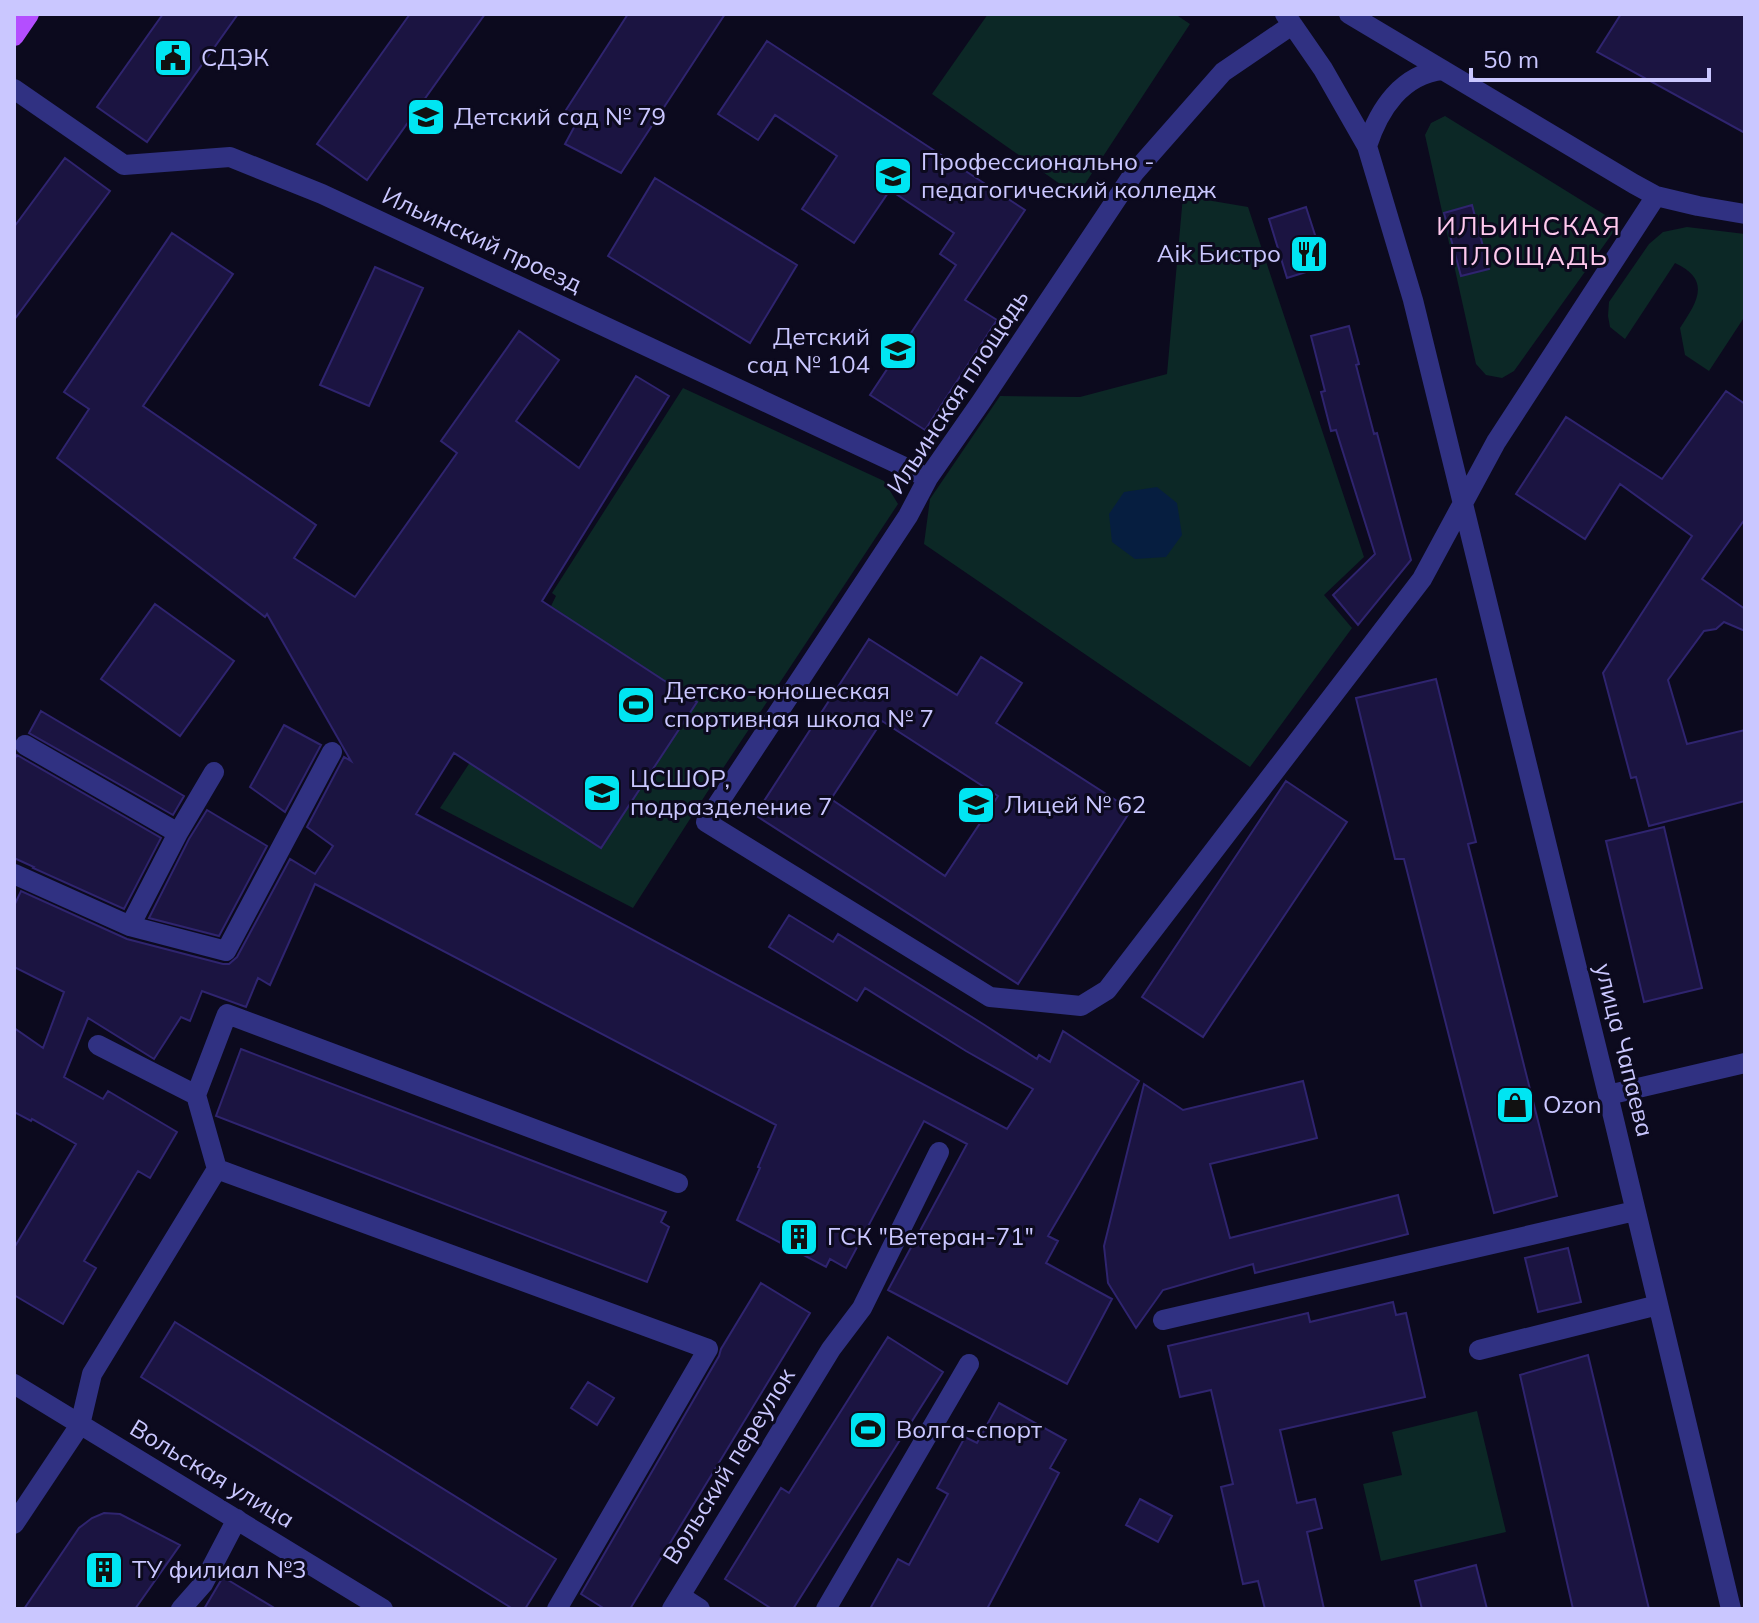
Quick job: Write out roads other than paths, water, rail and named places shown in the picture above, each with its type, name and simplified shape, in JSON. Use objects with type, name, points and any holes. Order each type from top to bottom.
[{"type":"main road","points":[[14,36],[29,14]]},
{"type":"street","points":[[1349,14],[1656,196],[1745,214]]},
{"type":"street","name":"Ильинская площадь","points":[[1288,19],[1323,69],[1367,146],[1413,300],[1462,504],[1422,579],[1107,990],[1081,1006],[990,997],[706,822],[908,516],[928,478],[1134,173],[1223,72],[1288,19]]},
{"type":"street","points":[[1367,146],[1374,123],[1400,87],[1427,72],[1443,70]]},
{"type":"street","name":"Ильинский проезд","points":[[14,89],[124,165],[230,157],[322,194],[928,478]]},
{"type":"street","points":[[1462,504],[1496,442],[1656,196]]},
{"type":"street","name":"улица Чапаева","points":[[1462,504],[1731,1609]]},
{"type":"street","points":[[25,745],[178,833]]},
{"type":"street","points":[[14,874],[130,926],[226,951],[332,752]]},
{"type":"street","points":[[130,926],[214,772]]},
{"type":"street","points":[[14,1524],[80,1425],[92,1374],[217,1169],[196,1095],[227,1014],[678,1183]]},
{"type":"street","points":[[98,1045],[196,1095]]},
{"type":"street","points":[[1608,1095],[1745,1063]]},
{"type":"street","name":"Вольский переулок","points":[[676,1602],[831,1349],[862,1308],[939,1152]]},
{"type":"street","points":[[217,1169],[708,1349],[557,1609]]},
{"type":"street","points":[[1163,1320],[1635,1211]]},
{"type":"street","points":[[1479,1350],[1658,1305]]},
{"type":"street","points":[[826,1609],[969,1364]]},
{"type":"street","name":"Вольская улица","points":[[14,1384],[383,1609]]},
{"type":"street","points":[[181,1609],[203,1584],[237,1519]]},
{"type":"street","points":[[676,1602],[700,1609]]},
{"type":"water","points":[[1157,487],[1177,503],[1182,535],[1166,557],[1135,559],[1112,542],[1109,514],[1124,492]]},
{"type":"place","name":"СДЭК","points":[[173,58]]},
{"type":"place","name":"Детский сад № 79","points":[[426,117]]},
{"type":"place","name":"Профессионально - педагогический колледж","points":[[893,176]]},
{"type":"place","name":"Aik Бистро","points":[[1309,254]]},
{"type":"place","name":"Детский сад № 104","points":[[898,351]]},
{"type":"place","name":"Детско-юношеская спортивная школа № 7","points":[[636,705]]},
{"type":"place","name":"ЦСШОР, подразделение 7","points":[[602,793]]},
{"type":"place","name":"Лицей № 62","points":[[976,805]]},
{"type":"place","name":"Ozon","points":[[1515,1105]]},
{"type":"place","name":"ГСК \"Ветеран-71\"","points":[[799,1237]]},
{"type":"place","name":"Волга-спорт","points":[[868,1430]]},
{"type":"place","name":"ТУ филиал №3","points":[[104,1570]]},
{"type":"district","name":"ИЛЬИНСКАЯ ПЛОЩАДЬ","points":[[1529,241]]}]
